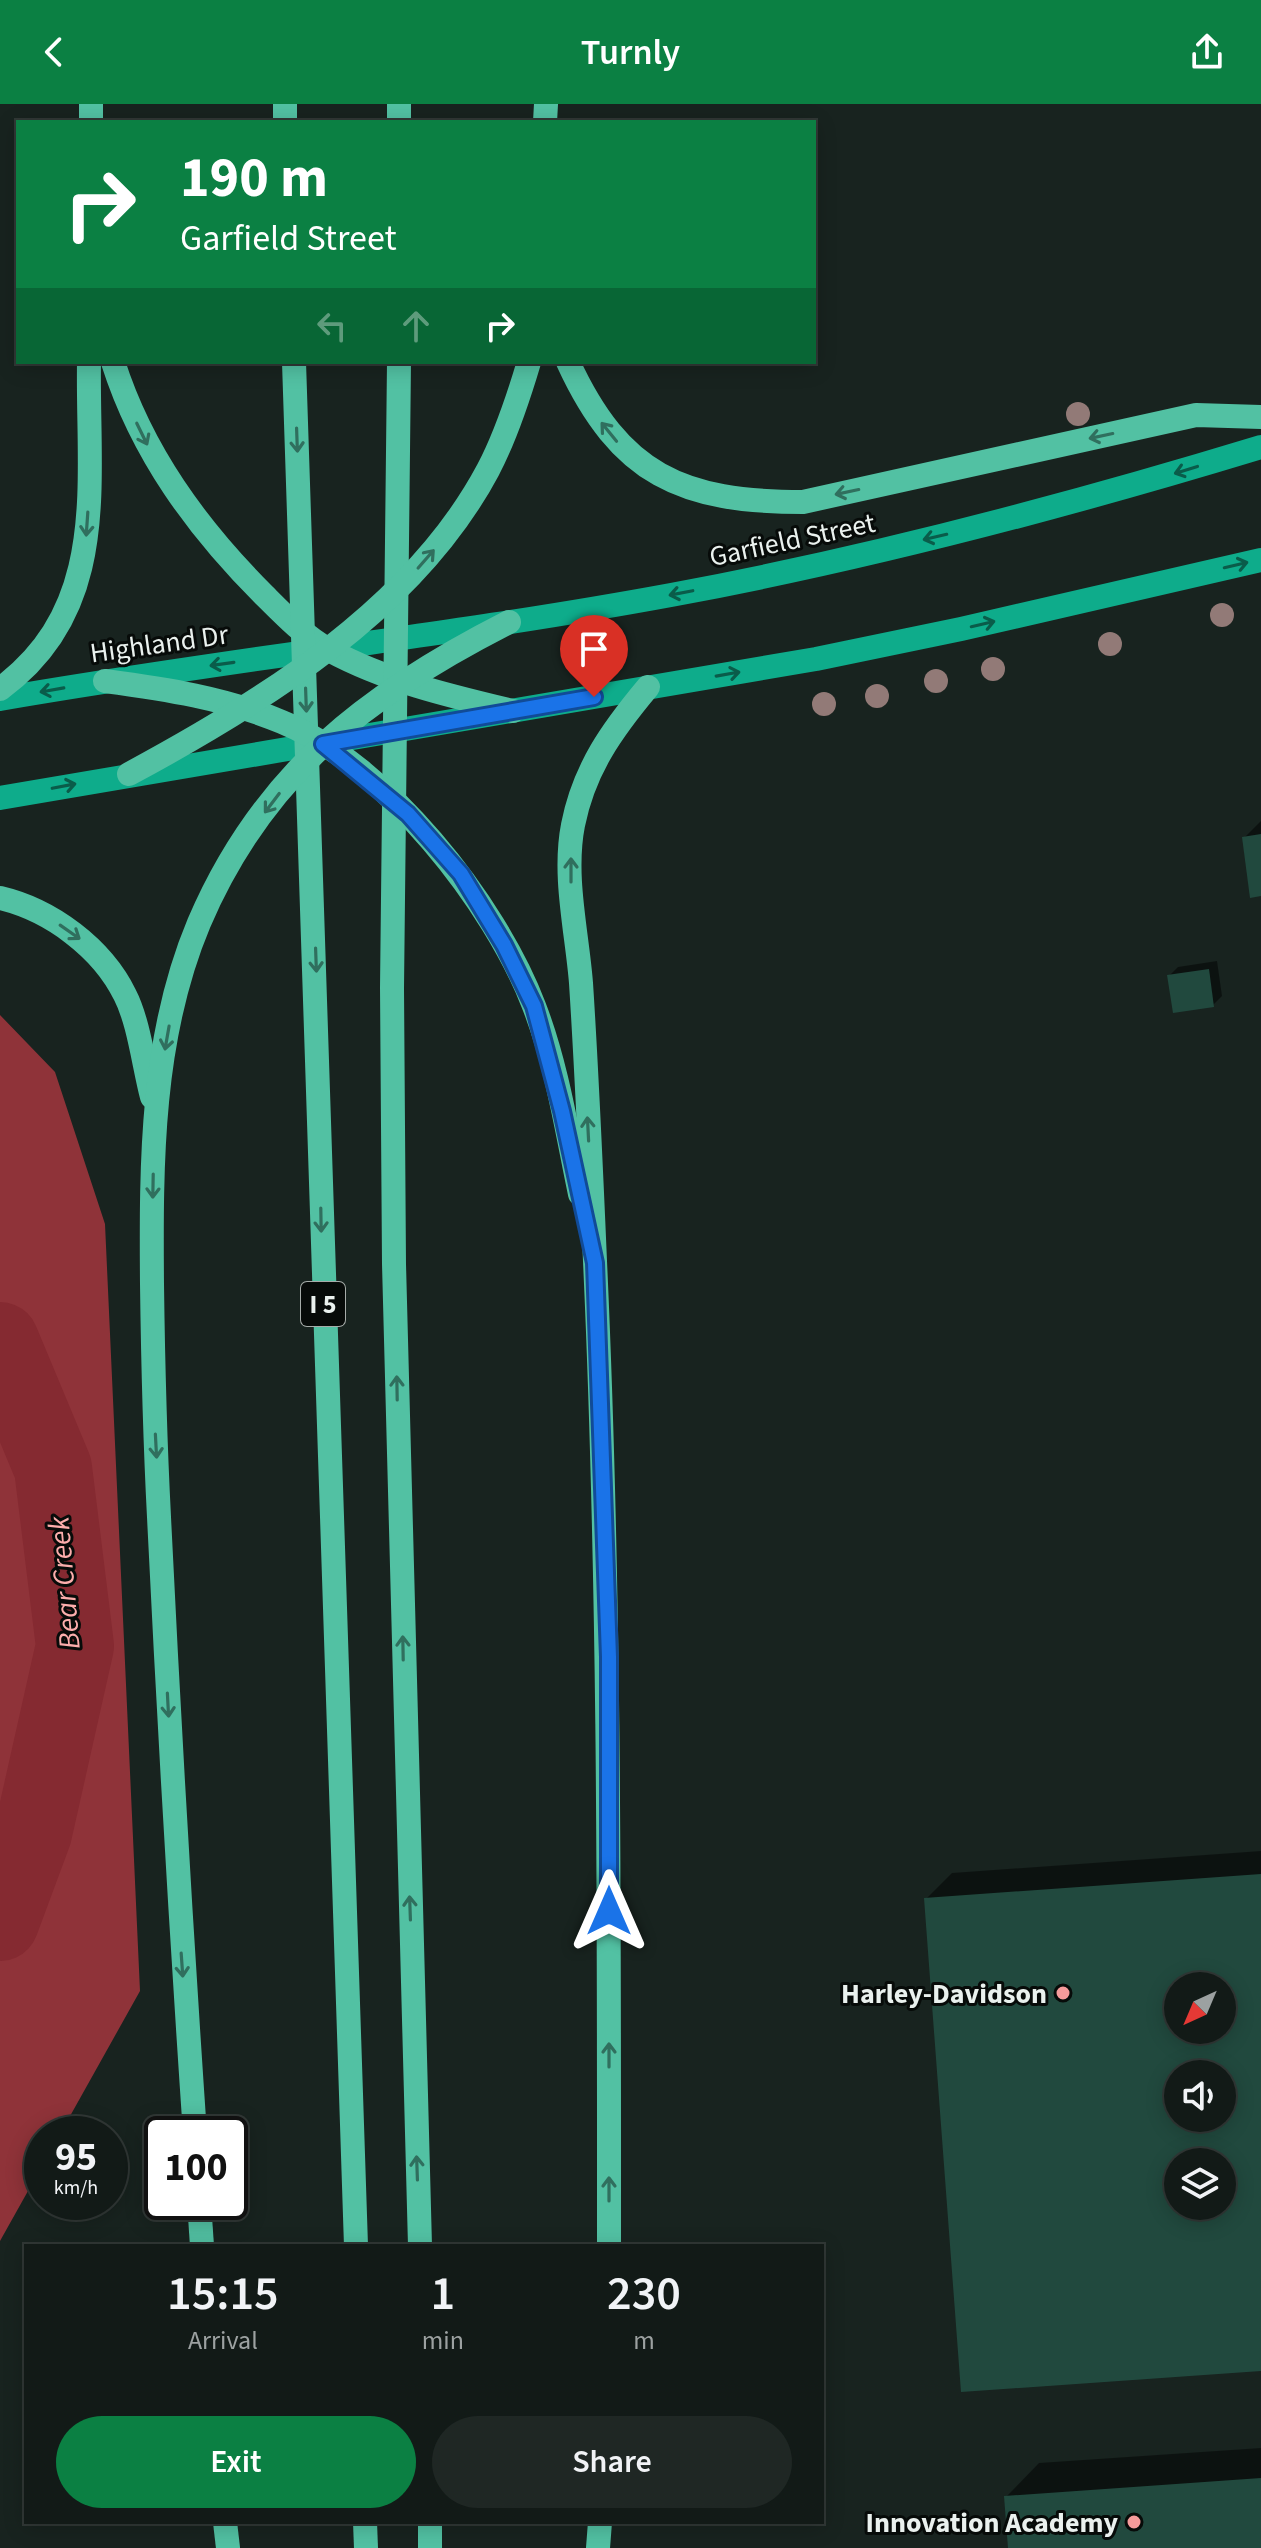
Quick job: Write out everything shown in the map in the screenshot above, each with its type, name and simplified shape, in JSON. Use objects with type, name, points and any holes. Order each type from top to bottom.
[{"type":"highway","points":[[0,689],[44,651],[67,613],[80,576],[89,497],[89,364]]},
{"type":"highway","points":[[114,364],[125,398],[156,462],[197,521],[272,603],[327,649],[401,682],[513,711]]},
{"type":"highway","name":"I 5","points":[[294,364],[356,2244]]},
{"type":"highway","points":[[399,364],[392,988],[394,1249],[420,2244]]},
{"type":"highway","points":[[129,774],[197,738],[243,707],[327,649],[402,587],[433,551],[488,471],[511,418],[528,364]]},
{"type":"highway","points":[[569,364],[586,401],[612,438],[647,468],[680,485],[716,497],[767,502],[803,502],[1196,415],[1261,417]]},
{"type":"highway","points":[[194,2116],[176,1882],[155,1427],[154,1108],[175,992],[199,922],[230,863],[291,777],[365,707],[401,682],[509,622]]},
{"type":"highway","points":[[105,681],[180,691],[243,707],[285,723],[323,744],[408,814],[461,874],[504,945],[534,1006],[562,1111],[595,1263]]},
{"type":"highway","points":[[609,2244],[609,1657],[595,1263],[581,983],[570,871],[573,827],[586,777],[604,743],[648,687]]},
{"type":"highway","points":[[0,898],[59,925],[103,960],[126,997],[154,1108]]},
{"type":"highway","points":[[200,2220],[202,2244]]},
{"type":"highway","points":[[225,2524],[228,2548]]},
{"type":"highway","points":[[365,2524],[366,2548]]},
{"type":"highway","points":[[430,2524],[430,2548]]},
{"type":"highway","points":[[598,2548],[600,2524]]},
{"type":"main road","name":"Garfield Street","points":[[327,649],[509,622],[795,571],[999,522],[1261,447]]},
{"type":"main road","points":[[0,798],[513,711],[961,629],[1261,560]]},
{"type":"main road","name":"Highland Dr","points":[[0,699],[327,649]]},
{"type":"shaded area","points":[[0,1015],[55,1072],[105,1224],[140,1991],[70,2116],[24,2116],[24,2198],[0,2241]]},
{"type":"building","points":[[1261,834],[1261,896],[1250,898],[1242,837]]},
{"type":"building","points":[[1209,969],[1214,1007],[1173,1013],[1167,975]]},
{"type":"building","points":[[1261,1874],[1261,2371],[961,2392],[924,1898]]},
{"type":"building","name":"Innovation Academy","points":[[1261,2478],[1261,2548],[1008,2548],[1004,2496]]},
{"type":"waterway","name":"Bear Creek","points":[[0,1341],[53,1468],[75,1646],[33,1833],[0,1922]]},
{"type":"place","name":"Harley-Davidson","points":[[1063,1993]]},
{"type":"place","name":"Innovation Academy","points":[[1134,2522]]},
{"type":"route","points":[[594,697],[323,744],[408,814],[461,874],[504,945],[534,1006],[562,1111],[595,1263],[609,1657],[609,1911]]}]
